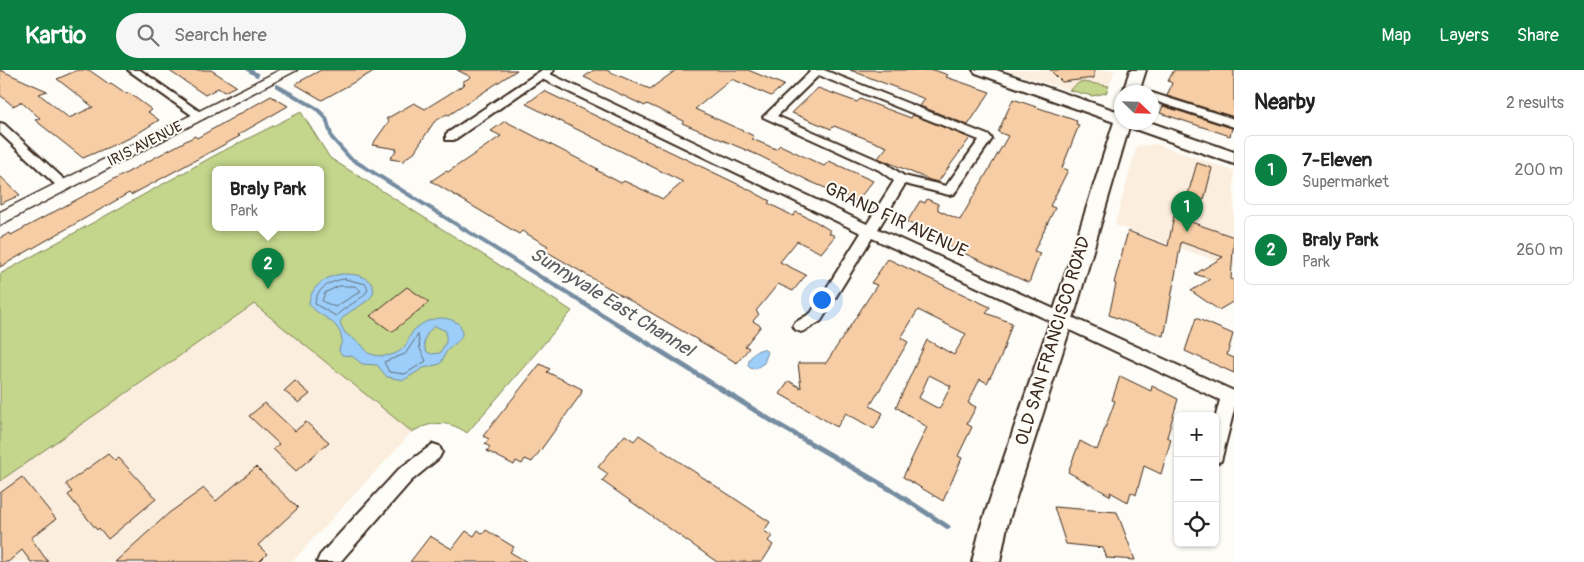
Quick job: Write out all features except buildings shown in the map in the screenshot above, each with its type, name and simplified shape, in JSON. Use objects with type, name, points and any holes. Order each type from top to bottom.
[{"type":"main road","points":[[981,70],[1114,117]]},
{"type":"main road","points":[[1135,85],[1138,70]]},
{"type":"main road","name":"OLD SAN FRANCISCO ROAD","points":[[986,562],[994,526],[1062,319],[1119,130]]},
{"type":"main road","points":[[1154,130],[1234,158]]},
{"type":"street","points":[[132,70],[200,116]]},
{"type":"street","name":"IRIS AVENUE","points":[[0,218],[290,70]]},
{"type":"street","points":[[816,71],[986,140],[949,191],[913,181],[901,180],[883,167],[769,118],[816,71]]},
{"type":"street","points":[[450,137],[545,72]]},
{"type":"street","name":"GRAND FIR AVENUE","points":[[545,72],[870,231],[1231,397]]},
{"type":"street","points":[[1159,98],[1234,123]]},
{"type":"street","points":[[0,127],[63,185]]},
{"type":"street","points":[[801,326],[816,316],[901,180]]},
{"type":"street","points":[[1219,440],[1231,397]]},
{"type":"street","points":[[327,562],[405,475],[433,452]]},
{"type":"shaded area","points":[[1005,70],[1115,70],[1107,91],[1100,95],[1077,93]]},
{"type":"shaded area","points":[[1156,144],[1234,171],[1234,267],[1115,225],[1137,146]]},
{"type":"shaded area","points":[[255,303],[412,432],[292,562],[0,562],[0,481]]},
{"type":"green space","points":[[1080,82],[1109,86],[1106,93],[1092,96],[1069,90]]},
{"type":"green space","points":[[301,112],[330,158],[572,311],[467,433],[447,424],[433,424],[412,432],[254,304],[0,481],[0,274],[221,152]]},
{"type":"water","points":[[335,275],[357,275],[371,283],[374,290],[372,295],[368,300],[348,313],[340,323],[345,333],[372,355],[382,356],[397,353],[406,345],[414,330],[425,322],[437,318],[455,321],[462,330],[461,337],[447,351],[440,364],[423,368],[404,380],[387,377],[377,365],[362,364],[352,356],[342,355],[339,351],[342,340],[337,327],[312,308],[309,303],[316,287],[324,280]],"holes":[[[435,326],[446,331],[446,342],[440,353],[431,354],[426,351],[425,340],[432,328]]]},
{"type":"water","points":[[763,349],[768,352],[764,363],[755,369],[750,368],[748,365],[751,357],[755,352]]},
{"type":"waterway","name":"Sunnyvale East Channel","points":[[249,70],[257,75]]},
{"type":"waterway","name":"Sunnyvale East Channel","points":[[277,86],[316,108],[326,118],[332,138],[350,158],[547,281]]},
{"type":"waterway","name":"Sunnyvale East Channel","points":[[545,279],[772,421],[893,491],[948,527]]},
{"type":"place","name":"7-Eleven","points":[[1187,232]]},
{"type":"place","name":"Braly Park","points":[[268,289]]}]
